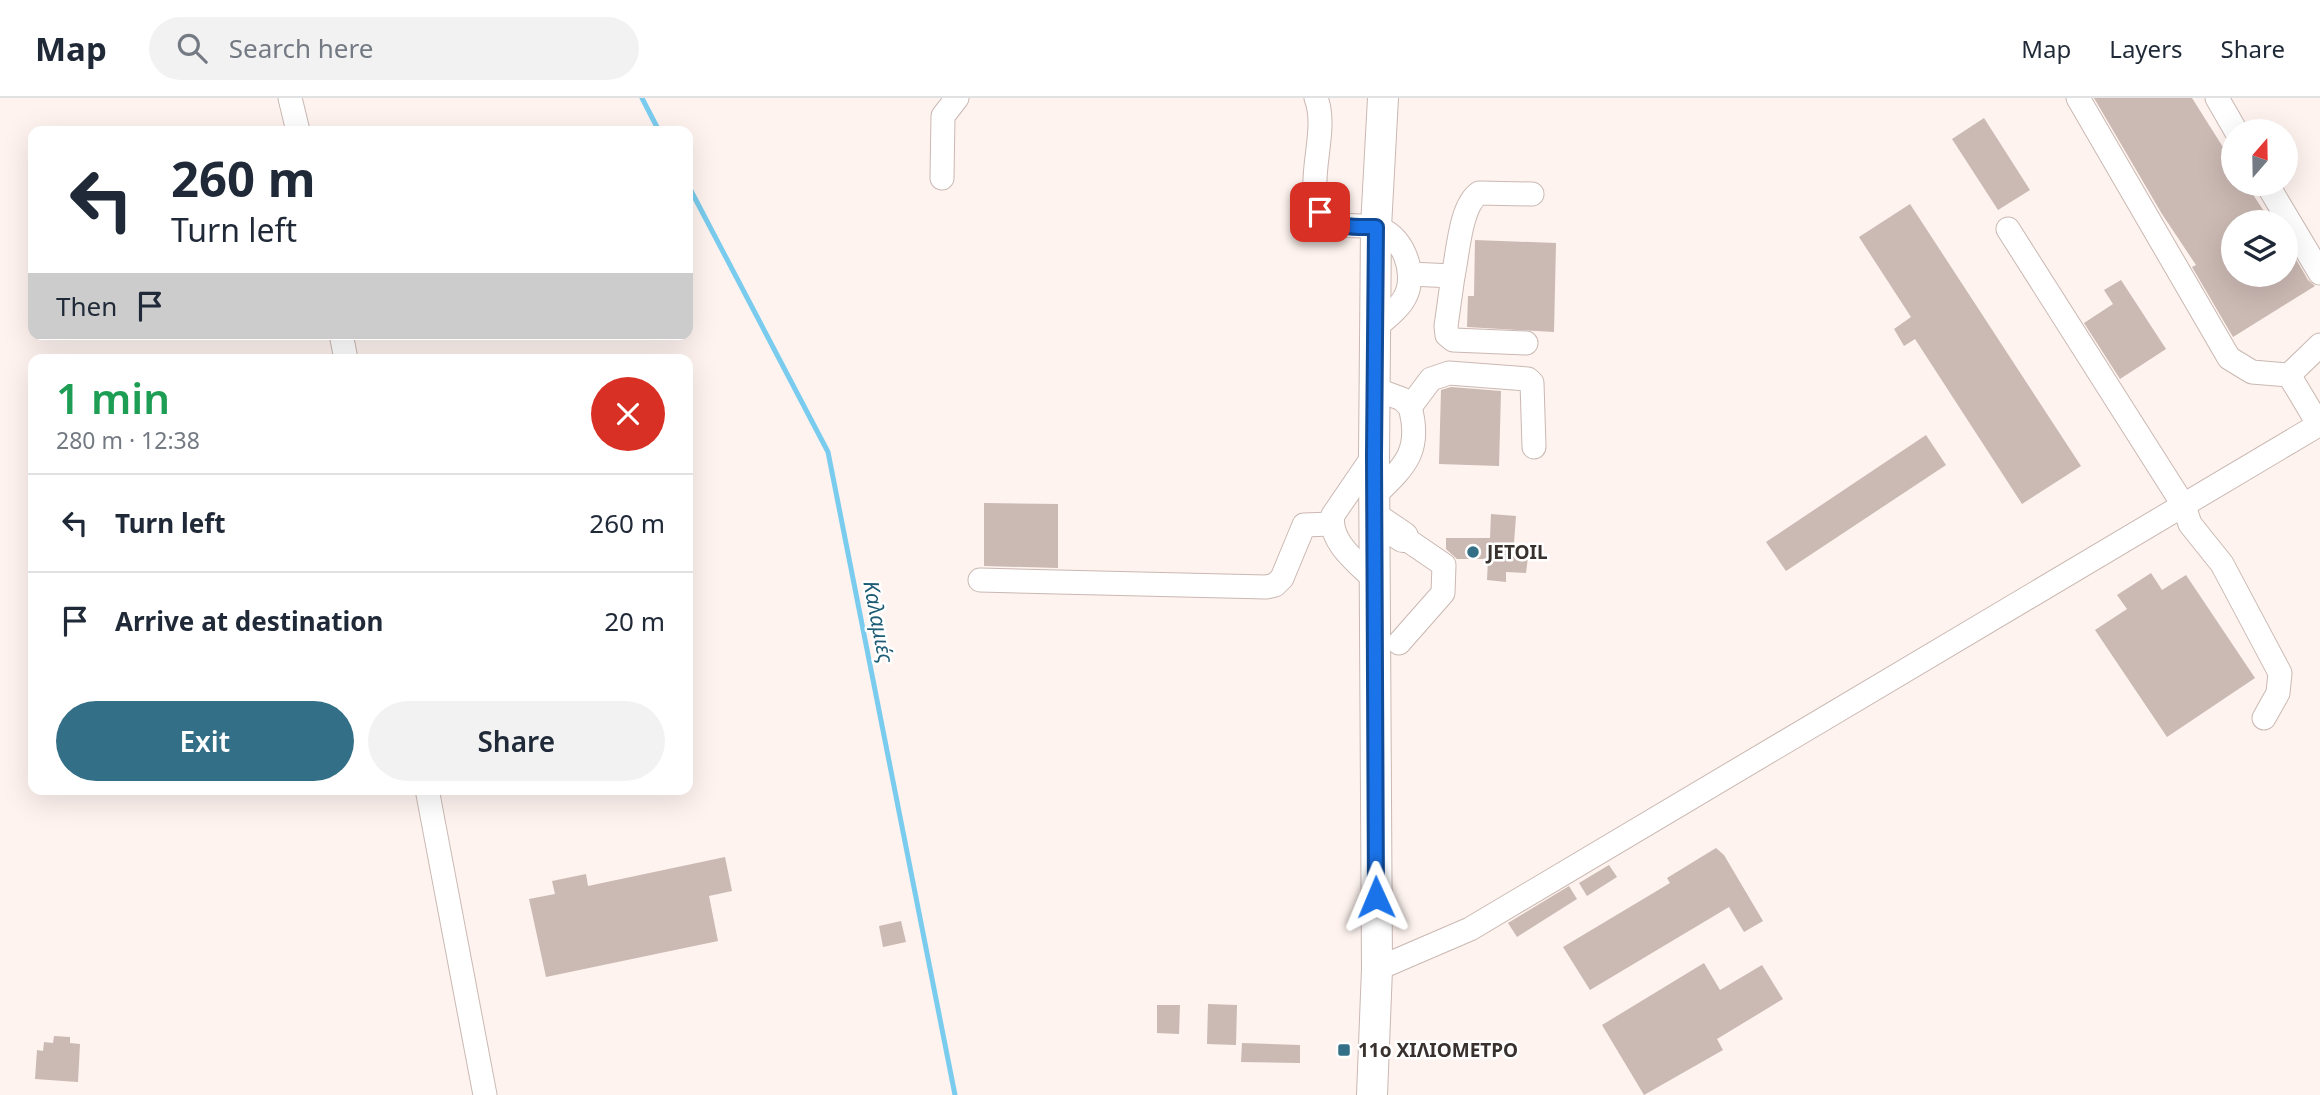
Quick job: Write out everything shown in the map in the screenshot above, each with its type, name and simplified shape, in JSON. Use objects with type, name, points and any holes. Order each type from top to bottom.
[{"type":"main road","points":[[1372,1095],[1377,969],[1374,455],[1376,227],[1382,98]]},
{"type":"main road","points":[[1375,507],[1403,537]]},
{"type":"main road","points":[[1376,668],[1399,643]]},
{"type":"street","points":[[290,98],[297,126]]},
{"type":"street","points":[[942,178],[943,116],[957,98]]},
{"type":"street","points":[[1316,98],[1320,115],[1316,196],[1320,212],[1327,220],[1340,225],[1376,227],[1403,250],[1409,261],[1410,274],[1405,298],[1375,328]]},
{"type":"street","points":[[2078,98],[2229,358],[2252,372],[2289,375],[2320,345]]},
{"type":"street","points":[[2217,98],[2229,119]]},
{"type":"street","points":[[1527,343],[1460,342],[1447,335],[1453,276],[1466,211],[1474,197],[1479,193],[1532,194]]},
{"type":"street","points":[[2274,196],[2320,272]]},
{"type":"street","points":[[2008,229],[2184,506],[2190,524],[2222,564],[2280,673],[2278,693],[2263,718]]},
{"type":"street","points":[[1410,274],[1453,276]]},
{"type":"street","points":[[1410,407],[1431,380],[1448,373],[1528,379],[1532,383],[1534,447]]},
{"type":"street","points":[[1377,969],[1470,929],[2184,506],[2318,430],[2289,375]]},
{"type":"street","points":[[1375,389],[1402,399],[1410,407],[1413,448],[1410,458],[1375,507]]},
{"type":"street","points":[[1374,455],[1333,515],[1331,524],[1332,533],[1376,581]]},
{"type":"street","points":[[980,580],[1266,587],[1275,585],[1282,578],[1304,525],[1331,524]]},
{"type":"street","points":[[1399,643],[1443,593],[1444,565],[1403,537]]},
{"type":"street","points":[[428,795],[485,1095]]},
{"type":"building","points":[[2094,98],[2192,98],[2221,144],[2221,196],[2254,196],[2263,210],[2221,210],[2221,287],[2298,287],[2298,263],[2308,280],[2315,286],[2233,337],[2192,267],[2196,265],[2162,214]]},
{"type":"building","points":[[1984,118],[2030,190],[1998,210],[1952,139]]},
{"type":"building","points":[[1910,204],[2081,466],[2022,504],[1915,339],[1904,346],[1894,329],[1911,317],[1859,237]]},
{"type":"building","points":[[1475,240],[1556,243],[1554,332],[1467,327],[1468,296],[1474,296]]},
{"type":"building","points":[[2121,280],[2166,349],[2120,379],[2084,323],[2113,304],[2104,290]]},
{"type":"building","points":[[1451,387],[1501,391],[1499,466],[1439,464],[1441,390]]},
{"type":"building","points":[[1926,435],[1946,465],[1786,571],[1766,542]]},
{"type":"building","points":[[984,503],[1058,504],[1058,568],[984,566]]},
{"type":"building","points":[[1491,514],[1516,516],[1513,556],[1528,557],[1526,573],[1506,572],[1506,582],[1487,580],[1488,559],[1457,559],[1446,549],[1446,538],[1490,538]]},
{"type":"building","points":[[2151,573],[2162,590],[2186,575],[2255,678],[2167,737],[2095,630],[2127,609],[2117,595]]},
{"type":"building","points":[[1716,848],[1724,855],[1763,921],[1744,932],[1729,907],[1590,990],[1563,947],[1670,883],[1667,878]]},
{"type":"building","points":[[725,857],[732,891],[709,896],[718,941],[546,977],[529,899],[555,894],[552,881],[586,874],[588,886]]},
{"type":"building","points":[[1609,865],[1617,877],[1587,896],[1579,883]]},
{"type":"building","points":[[1569,886],[1577,899],[1517,937],[1508,923]]},
{"type":"building","points":[[901,921],[906,942],[883,947],[879,926]]},
{"type":"building","points":[[1704,963],[1720,990],[1762,965],[1783,999],[1717,1039],[1723,1050],[1644,1095],[1602,1025]]},
{"type":"building","points":[[1208,1004],[1237,1005],[1236,1045],[1207,1044]]},
{"type":"building","points":[[1157,1005],[1180,1005],[1179,1034],[1157,1033]]},
{"type":"building","points":[[54,1036],[70,1037],[70,1043],[80,1044],[78,1082],[35,1079],[37,1050],[43,1051],[44,1042],[53,1043]]},
{"type":"building","points":[[1242,1043],[1300,1045],[1300,1063],[1241,1062]]},
{"type":"waterway","name":"Καλαμιές","points":[[642,98],[656,126]]},
{"type":"waterway","name":"Καλαμιές","points":[[693,195],[828,452],[955,1095]]},
{"type":"place","name":"JETOIL","points":[[1473,552]]},
{"type":"place","name":"11ο ΧΙΛΙΟΜΕΤΡΟ","points":[[1344,1050]]},
{"type":"route","points":[[1320,212],[1327,220],[1340,225],[1376,227],[1376,897]]}]
